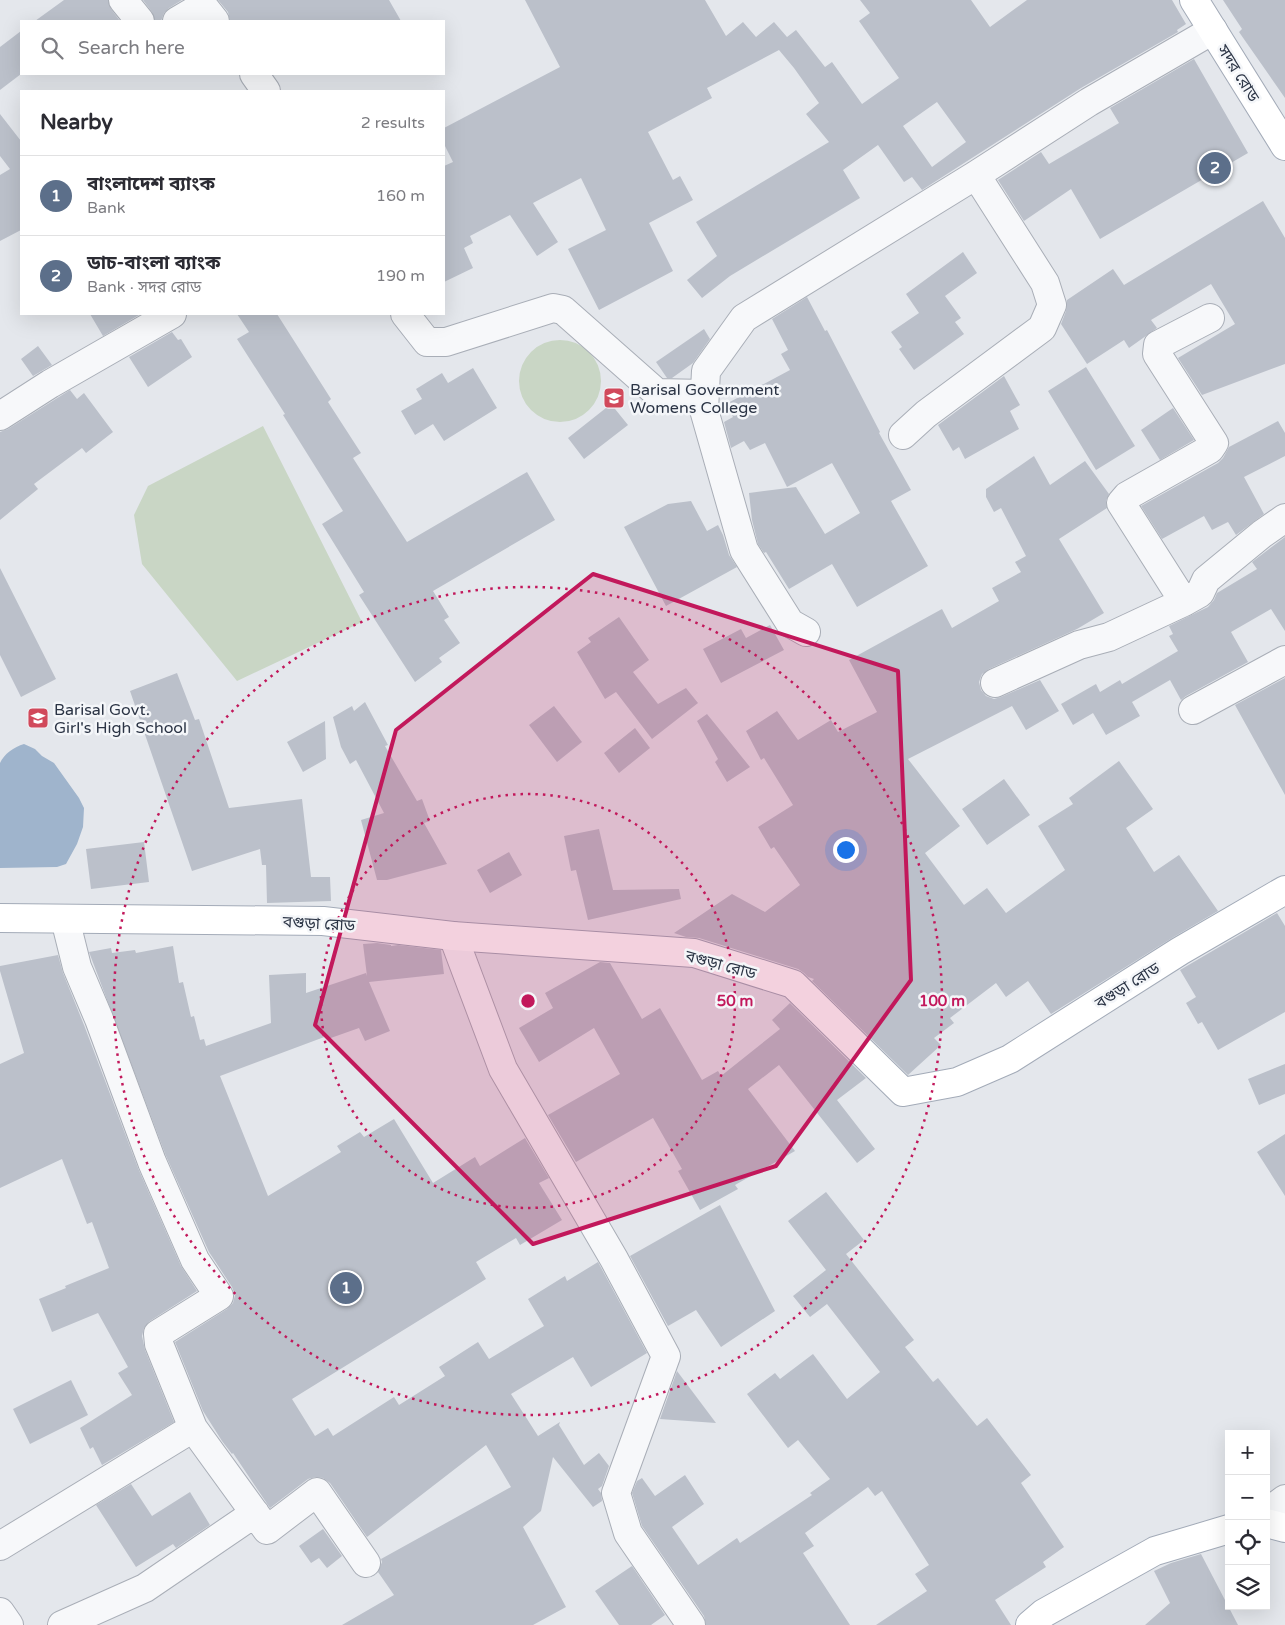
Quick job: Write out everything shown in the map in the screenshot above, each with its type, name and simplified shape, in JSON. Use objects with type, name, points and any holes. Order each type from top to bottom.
[{"type":"main road","name":"সদর রোড","points":[[1194,0],[1285,146]]},
{"type":"main road","name":"বগুড়া রোড","points":[[0,918],[323,921],[453,936],[694,953],[793,984],[903,1092],[958,1082],[1010,1059],[1180,951],[1285,890]]},
{"type":"main road","points":[[1270,1524],[1285,1528]]},
{"type":"main road","points":[[1030,1625],[1044,1613],[1155,1551],[1225,1530]]},
{"type":"street","points":[[123,0],[139,20]]},
{"type":"street","points":[[178,20],[201,7],[215,10]]},
{"type":"street","points":[[806,632],[790,623],[744,550],[704,410],[706,372],[744,318],[976,175],[1089,102],[1213,30]]},
{"type":"street","points":[[255,75],[265,90]]},
{"type":"street","points":[[903,434],[926,414],[1042,328],[1052,305],[1045,282],[976,175]]},
{"type":"street","points":[[406,315],[427,342],[446,342],[553,308],[563,310],[656,393],[705,394]]},
{"type":"street","points":[[0,416],[50,384],[170,315]]},
{"type":"street","points":[[1184,602],[1121,503],[1127,496],[1210,449],[1214,442],[1157,354],[1158,345],[1210,318]]},
{"type":"street","points":[[995,683],[1079,645],[1109,637],[1200,593],[1206,580],[1262,534],[1285,518]]},
{"type":"street","points":[[1193,710],[1285,660]]},
{"type":"street","points":[[65,919],[77,966],[152,1162],[195,1260],[219,1296],[158,1334],[159,1344],[194,1428],[267,1530],[317,1492],[366,1564]]},
{"type":"street","points":[[453,936],[503,1069],[614,1258],[666,1356],[616,1493],[628,1533],[691,1625]]},
{"type":"street","points":[[0,1546],[194,1428]]},
{"type":"street","points":[[1270,1510],[1285,1499]]},
{"type":"street","points":[[62,1625],[144,1588],[255,1513]]},
{"type":"street","points":[[0,1612],[9,1625]]},
{"type":"highlighted area","points":[[593,574],[898,671],[911,980],[776,1166],[533,1244],[315,1025],[396,730]]},
{"type":"green space","points":[[560,340],[576,343],[589,352],[598,365],[601,381],[598,397],[589,410],[576,419],[560,422],[544,419],[531,410],[522,397],[519,381],[522,365],[531,352],[544,343]]},
{"type":"green space","points":[[263,426],[362,622],[237,681],[142,564],[134,515],[148,486]]},
{"type":"water","points":[[24,744],[35,749],[54,763],[84,808],[83,827],[77,844],[66,864],[57,867],[0,868],[0,763],[10,751]]},
{"type":"building","points":[[64,0],[108,0],[111,9],[119,20],[36,20]]},
{"type":"building","points":[[143,0],[182,0],[169,8],[164,13],[161,20],[155,20],[152,12]]},
{"type":"building","points":[[218,0],[389,0],[400,20],[230,20],[228,12]]},
{"type":"building","points":[[525,0],[705,0],[726,36],[743,22],[756,37],[774,22],[787,37],[796,30],[825,67],[832,62],[862,104],[899,78],[859,21],[870,13],[860,0],[971,0],[990,27],[1027,0],[1172,0],[1186,24],[1177,30],[1178,32],[1081,88],[922,190],[912,177],[904,182],[878,145],[843,170],[860,198],[730,276],[702,298],[687,280],[717,256],[696,222],[829,142],[806,114],[819,103],[779,50],[707,88],[712,98],[648,132],[673,180],[680,176],[693,200],[649,223],[673,271],[599,310],[568,249],[606,230],[581,178],[533,203],[558,242],[537,256],[510,215],[470,236],[473,243],[464,248],[473,268],[445,282],[445,166],[453,162],[445,146],[445,127],[560,67]],"holes":[[[937,102],[966,142],[932,167],[903,126]]]},
{"type":"building","points":[[1223,0],[1285,0],[1285,98],[1239,32],[1242,29]]},
{"type":"building","points":[[20,32],[20,75],[0,90],[0,47]]},
{"type":"building","points":[[1194,59],[1248,153],[1100,239],[1071,189],[1024,221],[998,180],[1041,152],[1049,164],[1119,123],[1110,108]]},
{"type":"building","points":[[0,114],[20,140],[20,231],[0,241],[0,175],[10,169],[0,156]]},
{"type":"building","points":[[1263,201],[1285,238],[1285,364],[1202,395],[1178,358],[1235,324],[1211,284],[1151,320],[1157,328],[1129,348],[1124,340],[1087,364],[1061,324],[1066,311],[1067,300],[1113,269],[1124,285]]},
{"type":"building","points":[[963,252],[977,273],[945,296],[961,318],[955,322],[964,334],[914,370],[899,349],[902,347],[891,332],[919,313],[906,294]]},
{"type":"building","points":[[807,297],[825,331],[827,330],[879,433],[911,490],[891,501],[928,566],[857,607],[832,564],[789,589],[766,552],[764,553],[758,544],[752,520],[749,493],[796,487],[825,534],[860,513],[832,463],[787,487],[765,443],[750,450],[744,441],[731,448],[724,422],[733,417],[726,404],[790,370],[781,354],[788,350],[772,319]]},
{"type":"building","points":[[91,315],[139,315],[103,336]]},
{"type":"building","points":[[238,315],[278,315],[331,399],[328,402],[361,453],[353,458],[407,542],[527,472],[555,520],[433,591],[449,617],[444,620],[460,643],[439,658],[442,662],[415,682],[359,595],[364,592],[322,524],[343,511],[283,415],[285,414],[237,339],[249,332]]},
{"type":"building","points":[[704,329],[710,339],[693,363],[672,378],[667,378],[656,362]]},
{"type":"building","points":[[172,332],[178,340],[181,339],[192,357],[148,387],[129,357]]},
{"type":"building","points":[[38,346],[52,365],[33,376],[21,359]]},
{"type":"building","points":[[1086,367],[1135,446],[1096,470],[1048,391]]},
{"type":"building","points":[[473,368],[497,408],[444,441],[433,424],[415,435],[401,411],[422,399],[416,389],[442,373],[448,383]]},
{"type":"building","points":[[1004,376],[1020,405],[1010,411],[1019,429],[965,459],[959,447],[953,451],[938,425]]},
{"type":"building","points":[[70,390],[77,399],[84,393],[113,432],[86,453],[82,448],[34,484],[38,489],[0,520],[0,432],[8,429]]},
{"type":"building","points":[[611,404],[628,425],[584,459],[568,438]]},
{"type":"building","points":[[1173,408],[1194,440],[1160,460],[1141,430]]},
{"type":"building","points":[[1278,421],[1285,433],[1285,456],[1244,477],[1264,514],[1236,535],[1228,522],[1212,530],[1204,516],[1162,539],[1141,506],[1218,463],[1229,447]]},
{"type":"building","points":[[1034,456],[1050,485],[1085,461],[1109,494],[1106,501],[1107,508],[1059,539],[1104,613],[1077,629],[989,669],[982,674],[979,682],[981,690],[986,696],[994,699],[1040,680],[1059,711],[1026,730],[1012,706],[908,759],[960,826],[925,853],[964,905],[987,888],[1006,913],[1065,870],[1038,826],[1073,804],[1069,798],[1119,761],[1153,809],[1126,828],[1154,872],[1179,855],[1218,911],[1051,1014],[1028,981],[1006,997],[996,983],[950,1018],[954,1023],[934,1038],[941,1045],[908,1075],[812,981],[814,979],[798,969],[699,938],[686,937],[674,933],[732,894],[765,912],[800,885],[774,847],[771,849],[758,827],[793,805],[764,758],[761,760],[746,731],[777,711],[798,740],[831,720],[838,732],[877,712],[849,660],[942,609],[952,628],[999,601],[992,588],[1021,572],[1015,562],[1026,556],[1001,508],[994,512],[986,497],[986,489]]},
{"type":"building","points":[[691,501],[707,531],[718,525],[729,555],[737,567],[666,606],[624,527],[668,504]]},
{"type":"building","points":[[1285,537],[1285,631],[1271,609],[1231,632],[1248,662],[1181,700],[1170,680],[1132,702],[1140,716],[1106,735],[1093,713],[1073,725],[1061,704],[1096,684],[1100,692],[1120,680],[1122,684],[1178,651],[1169,636],[1173,634],[1169,626],[1208,607],[1217,593],[1257,569],[1252,562]]},
{"type":"building","points":[[0,568],[56,679],[21,697],[0,655]]},
{"type":"building","points":[[619,617],[649,660],[633,672],[658,704],[686,688],[698,703],[652,739],[616,692],[605,699],[577,652],[591,642],[588,638]]},
{"type":"building","points":[[770,625],[784,650],[721,683],[703,649],[741,629],[746,638]]},
{"type":"building","points":[[177,673],[195,720],[199,719],[229,808],[302,799],[311,877],[330,877],[331,901],[267,903],[266,865],[262,865],[260,849],[192,871],[130,691]]},
{"type":"building","points":[[1285,678],[1285,795],[1235,705]]},
{"type":"building","points":[[365,702],[388,745],[385,746],[417,801],[422,799],[430,821],[424,823],[447,864],[387,880],[377,880],[361,820],[384,813],[356,760],[350,764],[341,747],[333,717],[352,706],[354,711]]},
{"type":"building","points":[[554,706],[582,742],[557,762],[529,725]]},
{"type":"building","points":[[707,714],[750,767],[727,782],[715,762],[718,759],[697,721]]},
{"type":"building","points":[[325,721],[326,759],[303,772],[287,742]]},
{"type":"building","points":[[635,728],[650,748],[619,773],[604,753]]},
{"type":"building","points":[[1004,779],[1030,815],[987,845],[962,809]]},
{"type":"building","points":[[599,829],[613,890],[679,889],[681,899],[588,920],[576,870],[571,871],[564,836]]},
{"type":"building","points":[[144,842],[149,882],[91,889],[86,849]]},
{"type":"building","points":[[509,852],[522,875],[490,893],[477,870]]},
{"type":"building","points":[[1277,913],[1285,926],[1285,1012],[1218,1050],[1202,1022],[1198,1024],[1186,1003],[1196,997],[1180,970]]},
{"type":"building","points":[[377,943],[441,950],[444,974],[369,982],[390,1031],[365,1041],[359,1028],[328,1039],[327,1036],[220,1076],[268,1196],[341,1152],[337,1146],[360,1132],[364,1137],[394,1119],[433,1183],[475,1157],[480,1166],[525,1138],[549,1178],[539,1183],[562,1220],[520,1245],[516,1238],[476,1262],[486,1279],[292,1399],[315,1436],[328,1428],[333,1436],[394,1397],[399,1405],[445,1376],[439,1367],[478,1342],[489,1359],[544,1326],[528,1299],[565,1276],[567,1281],[598,1262],[647,1353],[591,1387],[573,1357],[511,1394],[538,1436],[560,1422],[559,1425],[584,1465],[599,1453],[609,1466],[602,1486],[598,1489],[601,1493],[602,1501],[593,1507],[553,1457],[541,1511],[523,1527],[566,1607],[533,1625],[342,1625],[394,1595],[378,1572],[382,1562],[381,1559],[511,1487],[486,1445],[367,1537],[330,1483],[323,1478],[315,1477],[308,1479],[270,1508],[203,1411],[175,1342],[227,1309],[233,1303],[235,1295],[232,1287],[209,1252],[166,1156],[89,952],[111,948],[112,953],[135,950],[136,953],[173,946],[179,983],[183,982],[191,1017],[194,1016],[200,1040],[204,1039],[206,1046],[271,1023],[269,975],[306,973],[306,993],[366,973],[367,976],[363,944]]},
{"type":"building","points":[[58,955],[63,973],[138,1168],[181,1266],[197,1291],[150,1321],[144,1328],[142,1336],[145,1350],[174,1422],[102,1465],[93,1447],[90,1449],[80,1428],[132,1395],[118,1373],[128,1367],[98,1313],[52,1332],[39,1299],[109,1268],[92,1222],[87,1224],[62,1159],[0,1188],[0,1064],[24,1053],[0,966]]},
{"type":"building","points":[[600,962],[610,963],[642,1019],[660,1008],[702,1080],[718,1071],[721,1076],[780,1029],[772,1020],[790,1003],[866,1078],[837,1100],[875,1149],[857,1163],[779,1065],[748,1089],[795,1151],[735,1185],[738,1189],[700,1210],[678,1171],[682,1169],[653,1118],[576,1162],[548,1115],[620,1074],[594,1028],[539,1062],[519,1028],[553,1008],[545,993]]},
{"type":"building","points":[[1285,1064],[1285,1094],[1259,1105],[1248,1079]]},
{"type":"building","points":[[1285,1134],[1285,1196],[1257,1152]]},
{"type":"building","points":[[826,1192],[864,1240],[846,1254],[914,1340],[905,1347],[933,1382],[938,1378],[977,1426],[987,1418],[1031,1475],[1021,1483],[1064,1547],[1043,1562],[1046,1567],[995,1600],[1011,1625],[876,1625],[927,1591],[915,1574],[929,1565],[882,1491],[875,1496],[868,1487],[805,1533],[814,1546],[803,1553],[850,1625],[706,1625],[704,1616],[642,1526],[632,1493],[637,1481],[642,1478],[655,1496],[685,1475],[704,1504],[672,1527],[698,1565],[737,1538],[740,1543],[812,1495],[810,1493],[830,1479],[798,1440],[788,1448],[747,1394],[775,1373],[780,1379],[813,1354],[847,1399],[880,1372],[827,1304],[810,1317],[793,1296],[826,1270],[788,1221]]},
{"type":"building","points":[[720,1205],[775,1311],[721,1347],[696,1310],[668,1326],[630,1256]]},
{"type":"building","points":[[677,1371],[716,1423],[660,1419]]},
{"type":"building","points":[[71,1380],[88,1415],[30,1444],[13,1409]]},
{"type":"building","points":[[131,1484],[152,1516],[190,1492],[210,1525],[176,1548],[173,1544],[136,1567],[96,1505]]},
{"type":"building","points":[[323,1529],[342,1556],[327,1568],[319,1558],[311,1563],[299,1546]]},
{"type":"building","points":[[1201,1554],[1225,1600],[1225,1610],[1230,1610],[1238,1625],[1145,1625],[1170,1603],[1154,1571],[1171,1563]]},
{"type":"building","points":[[632,1566],[665,1615],[651,1625],[619,1625],[595,1591]]},
{"type":"place","name":"ডাচ-বাংলা ব্যাংক","points":[[1215,168]]},
{"type":"place","name":"Barisal Government Womens College","points":[[614,398]]},
{"type":"place","name":"Barisal Govt. Girl's High School","points":[[38,718]]},
{"type":"place","name":"বাংলাদেশ ব্যাংক","points":[[346,1288]]}]
